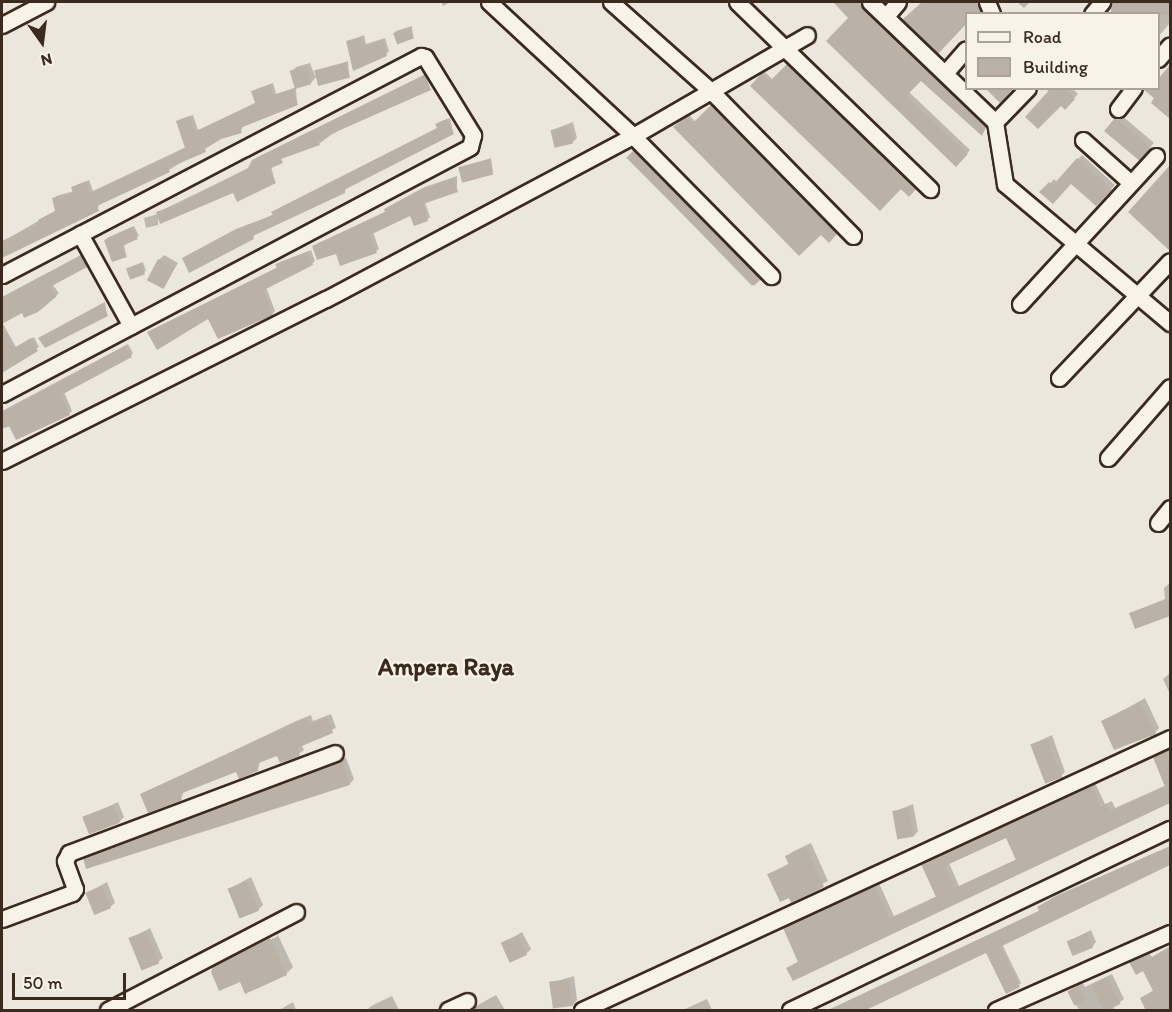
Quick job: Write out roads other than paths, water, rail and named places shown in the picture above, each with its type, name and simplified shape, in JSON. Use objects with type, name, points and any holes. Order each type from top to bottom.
[{"type":"street","points":[[2,26],[46,2]]},
{"type":"street","points":[[489,2],[633,136],[771,276]]},
{"type":"street","points":[[611,2],[711,91],[853,236]]},
{"type":"street","points":[[737,2],[930,189]]},
{"type":"street","points":[[870,2],[995,122],[1005,184],[1170,323]]},
{"type":"street","points":[[886,16],[898,2]]},
{"type":"street","points":[[2,461],[326,299],[633,136],[807,35]]},
{"type":"street","points":[[1160,57],[1170,45]]},
{"type":"street","points":[[945,72],[965,50]]},
{"type":"street","points":[[2,275],[421,56],[425,57],[473,135],[470,147],[2,394]]},
{"type":"street","points":[[995,122],[1026,90]]},
{"type":"street","points":[[1118,109],[1132,90]]},
{"type":"street","points":[[1083,140],[1131,183]]},
{"type":"street","points":[[1020,304],[1156,156]]},
{"type":"street","points":[[80,234],[131,326]]},
{"type":"street","points":[[1059,378],[1170,261]]},
{"type":"street","points":[[1108,458],[1170,387]]},
{"type":"street","points":[[1158,523],[1170,508]]},
{"type":"street","points":[[582,1011],[1170,738]]},
{"type":"street","points":[[2,919],[72,892],[75,889],[65,861],[69,853],[336,753]]},
{"type":"street","points":[[790,1011],[1170,829]]},
{"type":"street","points":[[108,1011],[296,912]]},
{"type":"street","points":[[996,1011],[1170,933]]},
{"type":"street","points":[[448,1011],[467,1001]]},
{"type":"district","name":"Ampera Raya","points":[[446,667]]}]
